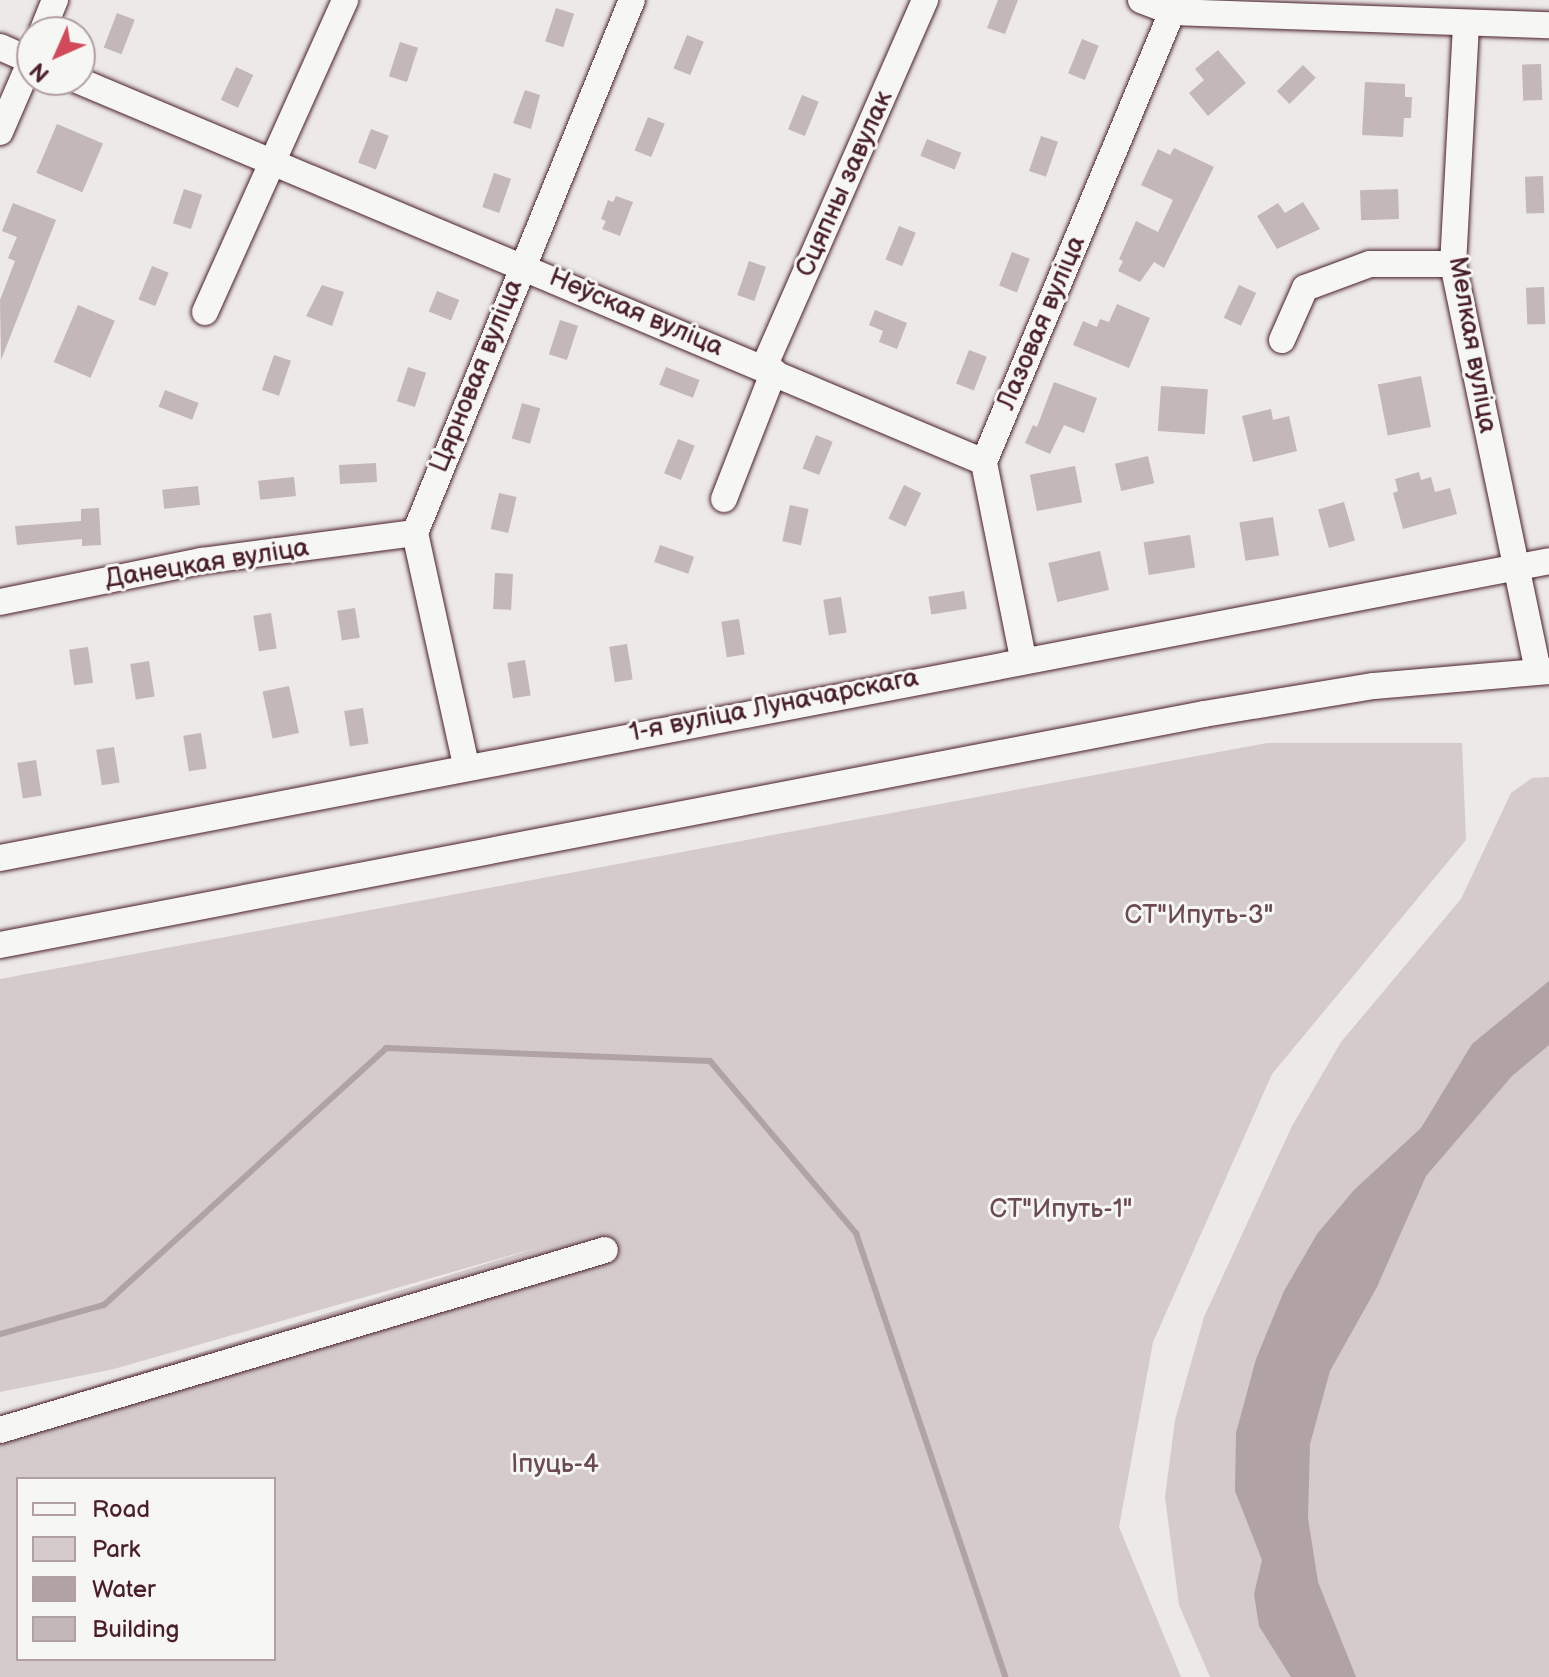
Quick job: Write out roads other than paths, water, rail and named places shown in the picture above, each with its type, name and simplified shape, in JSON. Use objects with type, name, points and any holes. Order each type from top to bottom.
[{"type":"street","points":[[205,312],[275,166],[345,0]]},
{"type":"street","name":"Цярновая вуліца","points":[[415,533],[521,264],[632,0]]},
{"type":"street","name":"Сцяпны завулак","points":[[769,369],[925,0]]},
{"type":"street","points":[[1141,0],[1175,6],[1466,25],[1549,25]]},
{"type":"street","name":"Лазовая вуліца","points":[[984,462],[1175,6]]},
{"type":"street","name":"Мелкая вуліца","points":[[1466,25],[1453,264],[1516,567],[1544,671]]},
{"type":"street","name":"Неўская вуліца","points":[[96,88],[275,166],[521,264],[984,462]]},
{"type":"street","points":[[0,132],[16,96]]},
{"type":"street","points":[[1282,340],[1305,288],[1370,264],[1453,264]]},
{"type":"street","points":[[724,499],[769,369]]},
{"type":"street","points":[[984,462],[1023,658]]},
{"type":"street","points":[[415,533],[466,765]]},
{"type":"street","name":"Данецкая вуліца","points":[[0,602],[202,561],[415,533]]},
{"type":"street","name":"1-я вуліца Луначарскага","points":[[0,858],[1023,658],[1549,561]]},
{"type":"street","points":[[0,945],[1220,711],[1360,688],[1544,671]]},
{"type":"street","points":[[0,1430],[605,1250]]},
{"type":"water","points":[[1549,981],[1549,1045],[1512,1076],[1426,1176],[1377,1287],[1330,1371],[1310,1444],[1308,1518],[1318,1582],[1356,1677],[1291,1677],[1259,1626],[1254,1594],[1262,1560],[1235,1491],[1236,1433],[1256,1359],[1284,1291],[1317,1234],[1354,1190],[1421,1128],[1472,1044]]},
{"type":"waterway","points":[[0,1334],[104,1305],[386,1048],[710,1061],[856,1233],[1005,1677]]},
{"type":"park label","name":"СТ\"Ипуть-3\"","points":[[1199,916]]},
{"type":"park label","name":"СТ\"Ипуть-1\"","points":[[1061,1210]]},
{"type":"park label","name":"Іпуць-4","points":[[555,1465]]}]
